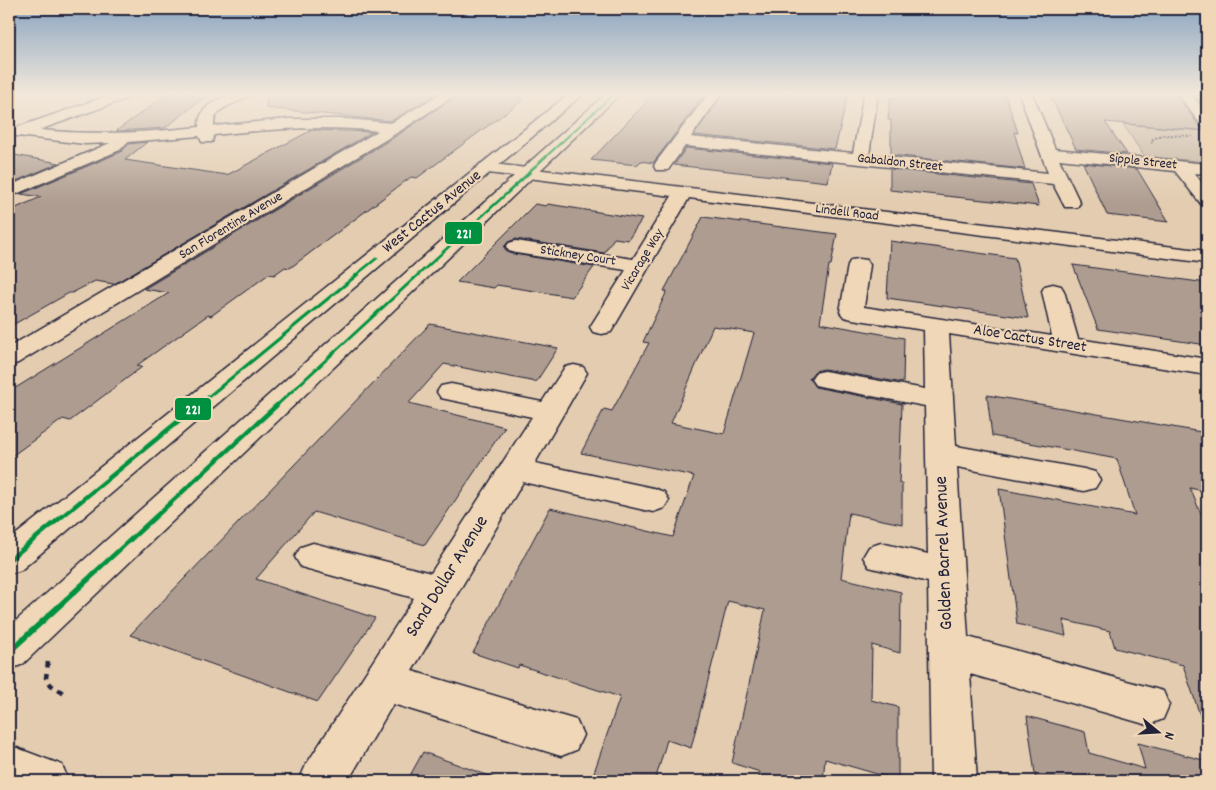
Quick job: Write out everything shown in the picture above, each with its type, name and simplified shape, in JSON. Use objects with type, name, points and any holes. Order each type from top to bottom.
[{"type":"street","points":[[11,135],[25,130]]},
{"type":"street","points":[[207,130],[207,135]]},
{"type":"street","name":"San Florentine Avenue","points":[[9,358],[392,130]]},
{"type":"street","name":"West Cactus Avenue","points":[[9,560],[533,130]]},
{"type":"street","name":"West Cactus Avenue","points":[[9,652],[574,130]]},
{"type":"street","points":[[662,166],[689,130]]},
{"type":"street","points":[[860,160],[865,130]]},
{"type":"street","points":[[1039,130],[1071,203]]},
{"type":"street","points":[[11,135],[32,146],[119,143],[207,135],[309,131],[388,132]]},
{"type":"street","name":"Gabaldon Street","points":[[681,141],[1059,179]]},
{"type":"street","points":[[9,192],[119,143]]},
{"type":"street","name":"Sipple Street","points":[[1048,153],[1207,169]]},
{"type":"street","points":[[1180,166],[1207,200]]},
{"type":"street","name":"Lindell Road","points":[[486,168],[1207,257]]},
{"type":"street","name":"Vicarage Way","points":[[602,327],[684,192]]},
{"type":"street","name":"Stickney Court","points":[[516,247],[640,266]]},
{"type":"street","name":"Aloe Cactus Street","points":[[859,265],[852,312],[1207,367]]},
{"type":"street","points":[[1054,291],[1067,345]]},
{"type":"street","name":"Golden Barrel Avenue","points":[[936,325],[954,781]]},
{"type":"street","name":"Sand Dollar Avenue","points":[[322,781],[574,373]]},
{"type":"street","points":[[824,379],[939,400]]},
{"type":"street","points":[[451,392],[550,412]]},
{"type":"street","points":[[941,454],[1084,480]]},
{"type":"street","points":[[515,469],[653,500]]},
{"type":"street","points":[[881,556],[946,572]]},
{"type":"street","points":[[313,557],[440,590]]},
{"type":"street","points":[[949,650],[1148,705]]},
{"type":"street","points":[[383,682],[562,735]]},
{"type":"street","points":[[9,767],[46,781]]},
{"type":"path","points":[[1155,146],[1151,140],[1157,136],[1196,137]]},
{"type":"path","points":[[52,657],[44,674],[46,680],[66,695]]},
{"type":"shaded area","points":[[1127,130],[1207,131],[1207,162],[1144,156]]},
{"type":"building","points":[[312,130],[372,132],[114,284],[95,281],[69,293],[9,327],[9,211],[41,197],[21,194],[121,152],[129,144],[147,142],[125,160],[227,175]]},
{"type":"building","points":[[406,130],[482,130],[417,178],[411,177],[290,268],[285,267],[274,275],[269,274],[211,316],[208,315],[136,366],[142,367],[70,421],[63,419],[9,458],[9,392],[169,293],[144,289]]},
{"type":"building","points":[[620,130],[678,130],[653,163],[641,161],[637,165],[591,160]]},
{"type":"building","points":[[698,130],[840,130],[835,149],[694,135]]},
{"type":"building","points":[[891,130],[1017,130],[1018,133],[1014,132],[1025,169],[891,155]]},
{"type":"building","points":[[1067,130],[1110,130],[1127,154],[1076,149]]},
{"type":"building","points":[[686,148],[832,163],[828,182],[674,165]]},
{"type":"building","points":[[9,154],[59,163],[9,184]]},
{"type":"building","points":[[1083,163],[1137,169],[1169,222],[1107,215]]},
{"type":"building","points":[[890,169],[1031,184],[1039,206],[890,190]]},
{"type":"building","points":[[535,204],[546,206],[548,204],[642,219],[628,240],[614,238],[604,253],[516,239],[508,242],[504,247],[508,253],[594,267],[572,297],[497,285],[494,288],[457,282]]},
{"type":"building","points":[[703,217],[837,234],[831,265],[829,265],[820,323],[904,338],[903,383],[824,369],[815,371],[809,378],[815,387],[902,404],[899,483],[902,484],[902,524],[849,513],[841,578],[901,592],[900,653],[872,645],[871,700],[898,707],[898,780],[825,759],[823,781],[758,781],[760,772],[732,763],[765,610],[728,601],[691,748],[667,740],[655,781],[591,781],[620,697],[519,665],[518,668],[473,653],[550,508],[673,537],[694,476],[581,453],[604,409],[612,411],[649,343],[643,342],[667,291],[664,291]],"holes":[[[713,326],[754,333],[724,434],[671,423]]]},
{"type":"building","points":[[890,241],[1015,258],[1028,318],[887,298]]},
{"type":"building","points":[[1073,265],[1207,283],[1207,345],[1098,329]]},
{"type":"building","points":[[430,324],[558,348],[536,382],[444,364],[409,403],[505,427],[425,545],[314,512],[256,579],[375,618],[318,702],[130,635]]},
{"type":"building","points":[[987,395],[1207,433],[1207,492],[1190,488],[1207,528],[1207,724],[1203,724],[1183,665],[1115,648],[1110,631],[1063,620],[1066,636],[1017,624],[999,489],[1135,515],[1117,459],[992,436]]},
{"type":"building","points":[[1027,716],[1085,732],[1089,753],[1145,769],[1138,743],[1207,761],[1207,781],[1036,781]]},
{"type":"building","points":[[423,752],[495,778],[494,781],[407,781]]},
{"type":"transit line","name":"221","points":[[9,652],[575,130]]},
{"type":"transit line","name":"221","points":[[9,560],[377,258]]}]
